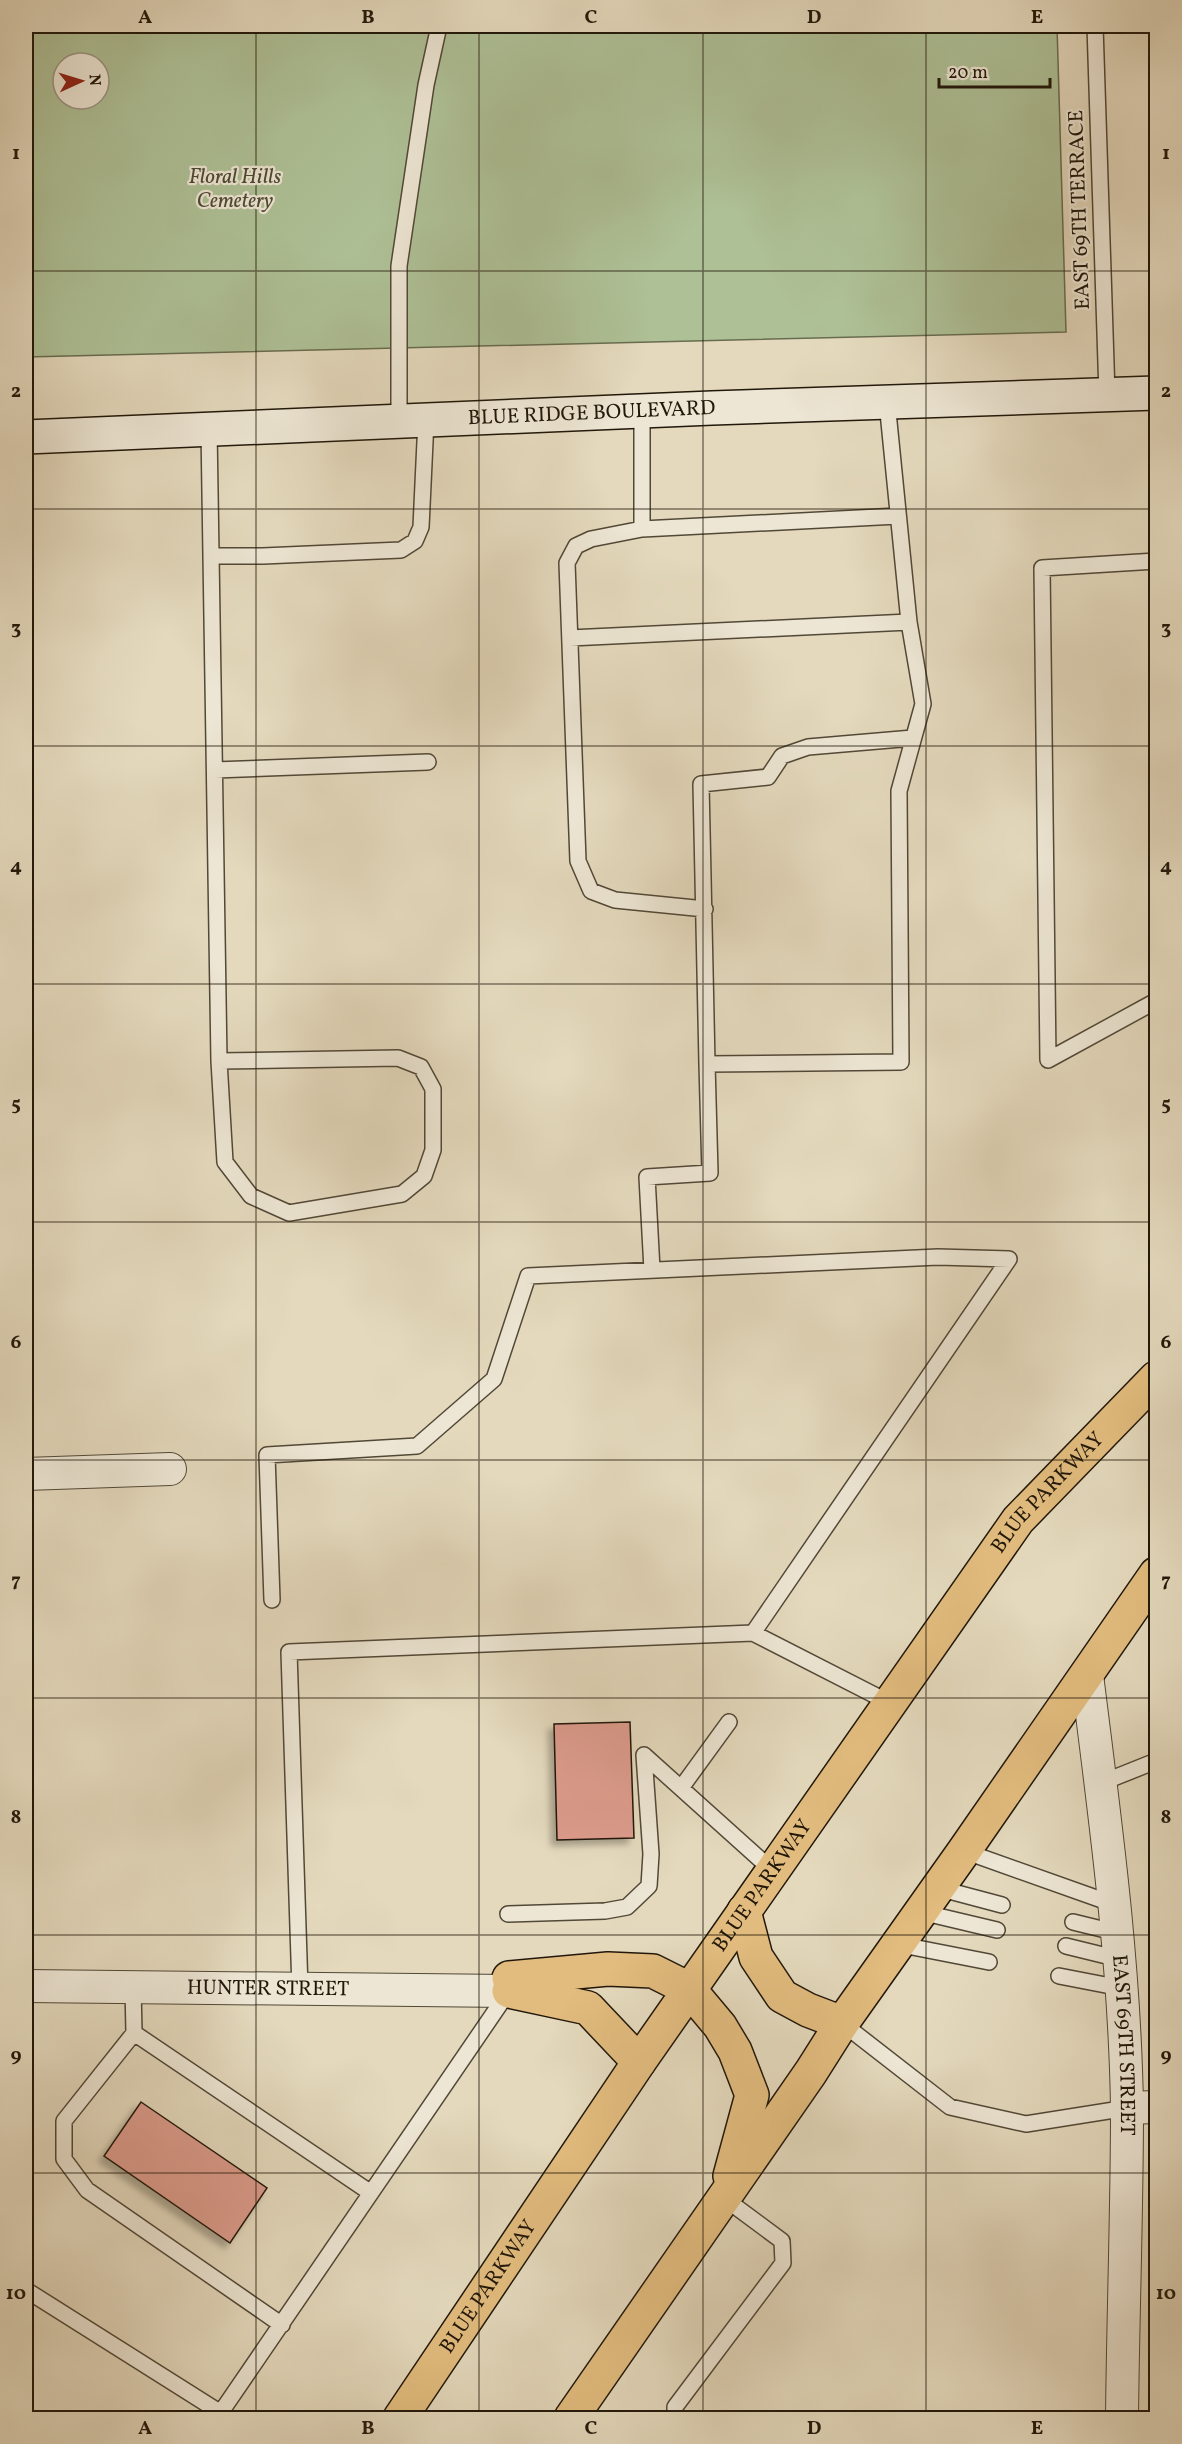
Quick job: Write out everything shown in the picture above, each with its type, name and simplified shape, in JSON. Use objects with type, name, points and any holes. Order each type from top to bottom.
[{"type":"highway","name":"BLUE PARKWAY","points":[[400,2418],[689,1989],[1018,1520],[1156,1378]]},
{"type":"highway","points":[[571,2418],[812,2072],[842,2023],[1156,1574]]},
{"type":"highway","points":[[744,1911],[756,1957],[782,1996],[808,2010],[842,2023]]},
{"type":"highway","points":[[509,1985],[619,1969],[653,1971],[689,1989],[720,2026],[735,2051],[752,2095],[724,2198]]},
{"type":"highway","points":[[509,1985],[588,2008],[639,2062]]},
{"type":"main road","name":"BLUE RIDGE BOULEVARD","points":[[26,437],[642,411],[1156,393]]},
{"type":"street","points":[[26,1474],[170,1469]]},
{"type":"street","name":"EAST 69TH STREET","points":[[1087,1675],[1119,1946],[1142,2108],[1122,2418]]},
{"type":"street","name":"HUNTER STREET","points":[[26,1986],[300,1989],[509,1985]]},
{"type":"lane","points":[[212,556],[400,550],[416,541],[421,527],[399,266],[426,85],[439,26]]},
{"type":"lane","name":"EAST 69TH TERRACE","points":[[1095,26],[1107,394]]},
{"type":"lane","points":[[707,1064],[901,1062],[899,791],[923,704],[909,622],[887,402]]},
{"type":"lane","points":[[642,411],[642,529]]},
{"type":"lane","points":[[209,429],[219,1061],[225,1162],[251,1196],[289,1213],[402,1194],[424,1176],[433,1150],[433,1089],[420,1067],[398,1058],[219,1061]]},
{"type":"lane","points":[[705,909],[615,900],[591,891],[578,861],[567,563],[576,546],[591,539],[642,529],[898,516]]},
{"type":"lane","points":[[1156,561],[1042,568],[1048,1060],[1156,1001]]},
{"type":"lane","points":[[570,638],[909,622]]},
{"type":"lane","points":[[652,1270],[647,1177],[710,1173],[702,784],[768,777],[782,756],[808,747],[913,738]]},
{"type":"lane","points":[[214,770],[428,762]]},
{"type":"lane","points":[[272,1600],[267,1455],[417,1446],[494,1379],[528,1276],[938,1257],[1009,1259],[753,1633]]},
{"type":"lane","points":[[300,1989],[289,1652],[753,1633],[890,1702]]},
{"type":"lane","points":[[681,1788],[729,1722]]},
{"type":"lane","points":[[508,1914],[605,1911],[627,1907],[649,1886],[651,1854],[645,1755],[772,1870]]},
{"type":"lane","points":[[1101,1783],[1156,1761]]},
{"type":"lane","points":[[964,1851],[1119,1946]]},
{"type":"lane","points":[[929,1900],[1002,1905]]},
{"type":"lane","points":[[929,1900],[997,1930]]},
{"type":"lane","points":[[1072,1922],[1119,1946]]},
{"type":"lane","points":[[897,1944],[989,1962]]},
{"type":"lane","points":[[1066,1946],[1119,1946]]},
{"type":"lane","points":[[1059,1976],[1119,1946]]},
{"type":"lane","points":[[26,2290],[219,2416],[509,1985]]},
{"type":"lane","points":[[133,1987],[134,2033],[64,2121],[64,2159],[87,2190],[282,2325]]},
{"type":"lane","points":[[842,2023],[950,2107],[1026,2124],[1142,2108]]},
{"type":"lane","points":[[134,2033],[371,2193]]},
{"type":"lane","points":[[675,2418],[675,2407],[783,2263],[782,2241],[724,2198]]},
{"type":"green space","name":"Floral Hills Cemetery","points":[[26,26],[1057,26],[1066,332],[26,357]]},
{"type":"building","points":[[630,1722],[634,1838],[557,1840],[554,1724]]},
{"type":"building","points":[[141,2102],[267,2188],[230,2243],[104,2156]]}]
